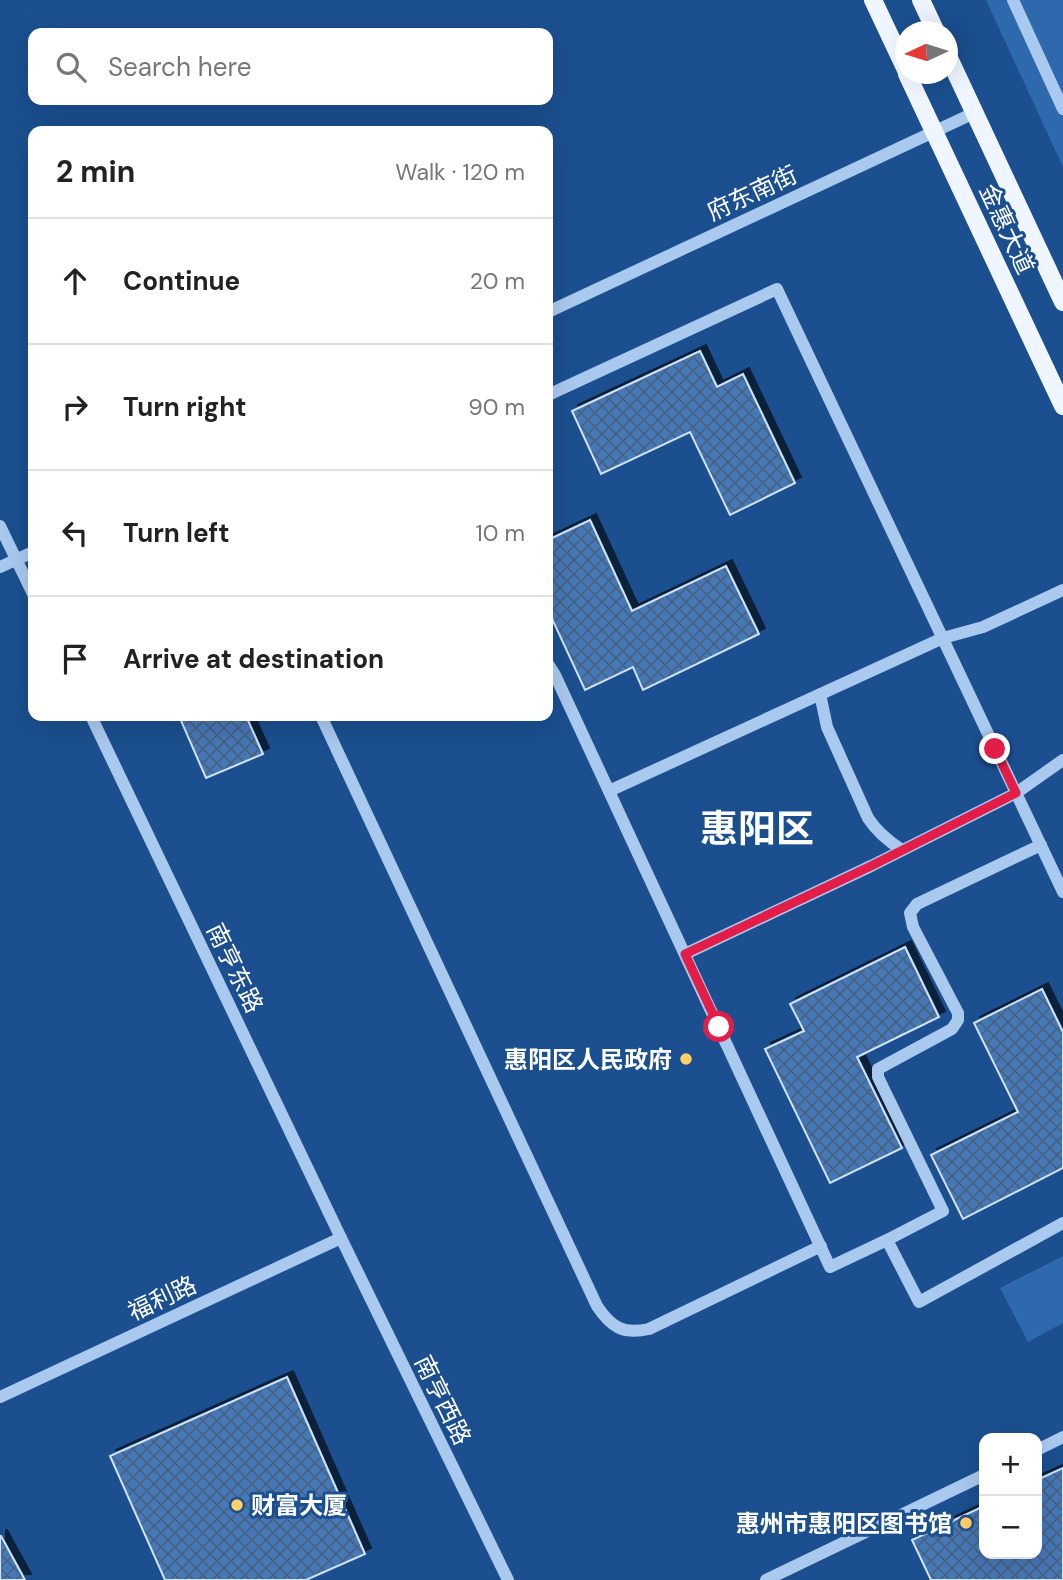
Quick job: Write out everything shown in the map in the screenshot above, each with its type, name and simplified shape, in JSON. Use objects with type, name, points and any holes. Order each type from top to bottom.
[{"type":"main road","name":"金惠大道","points":[[873,0],[895,48]]},
{"type":"main road","points":[[922,0],[931,21]]},
{"type":"main road","name":"金惠大道","points":[[958,79],[1063,302]]},
{"type":"main road","name":"金惠大道","points":[[912,84],[1063,406]]},
{"type":"street","points":[[1013,0],[1063,109]]},
{"type":"street","name":"府东南街","points":[[553,310],[974,113]]},
{"type":"street","points":[[553,393],[777,289],[1063,892]]},
{"type":"street","points":[[0,526],[28,583]]},
{"type":"street","points":[[0,567],[28,554]]},
{"type":"street","points":[[609,791],[943,638],[983,627],[1063,590]]},
{"type":"street","points":[[553,672],[830,1267],[943,1211],[878,1077],[878,1069],[952,1029],[958,1020],[958,1013],[913,927],[910,913],[917,904],[1041,845]]},
{"type":"street","points":[[820,694],[827,727],[868,818],[886,840],[902,850]]},
{"type":"street","name":"南亨东路","points":[[93,721],[341,1238]]},
{"type":"street","points":[[323,721],[591,1294],[605,1318],[617,1328],[629,1331],[649,1329],[821,1246]]},
{"type":"street","points":[[685,954],[1016,793],[1063,760]]},
{"type":"street","points":[[887,1240],[919,1303],[1063,1223]]},
{"type":"street","name":"福利路","points":[[0,1397],[341,1238]]},
{"type":"street","name":"南亨西路","points":[[341,1238],[508,1580]]},
{"type":"street","points":[[1042,1448],[1063,1437]]},
{"type":"street","points":[[765,1580],[979,1477]]},
{"type":"shaded area","points":[[986,0],[1063,0],[1063,167]]},
{"type":"shaded area","points":[[1063,1256],[1063,1323],[1028,1342],[1000,1288]]},
{"type":"building","points":[[700,351],[717,387],[743,374],[795,483],[730,515],[690,432],[601,474],[572,411]]},
{"type":"building","points":[[590,520],[632,611],[726,566],[759,634],[643,690],[633,667],[585,690],[553,621],[553,538]]},
{"type":"building","points":[[181,721],[248,721],[263,754],[206,778]]},
{"type":"building","points":[[905,947],[939,1017],[857,1057],[902,1148],[830,1183],[765,1049],[804,1031],[790,1004]]},
{"type":"building","points":[[1042,989],[1063,1032],[1063,1168],[963,1219],[931,1155],[1018,1112],[974,1023]]},
{"type":"building","name":"财富大厦","points":[[287,1377],[365,1554],[306,1580],[165,1580],[110,1456]]},
{"type":"building","name":"惠州市惠阳区图书馆","points":[[1063,1468],[1063,1580],[931,1580],[912,1540],[979,1508],[979,1559],[1042,1559],[1042,1478]]},
{"type":"building","points":[[1,1536],[25,1580],[0,1580]]},
{"type":"place","name":"惠阳区人民政府","points":[[686,1059]]},
{"type":"place","name":"财富大厦","points":[[237,1505]]},
{"type":"place","name":"惠州市惠阳区图书馆","points":[[966,1523]]},
{"type":"district","name":"惠阳区","points":[[757,829]]},
{"type":"route","points":[[719,1027],[685,954],[871,866],[1016,793],[995,749]]}]
